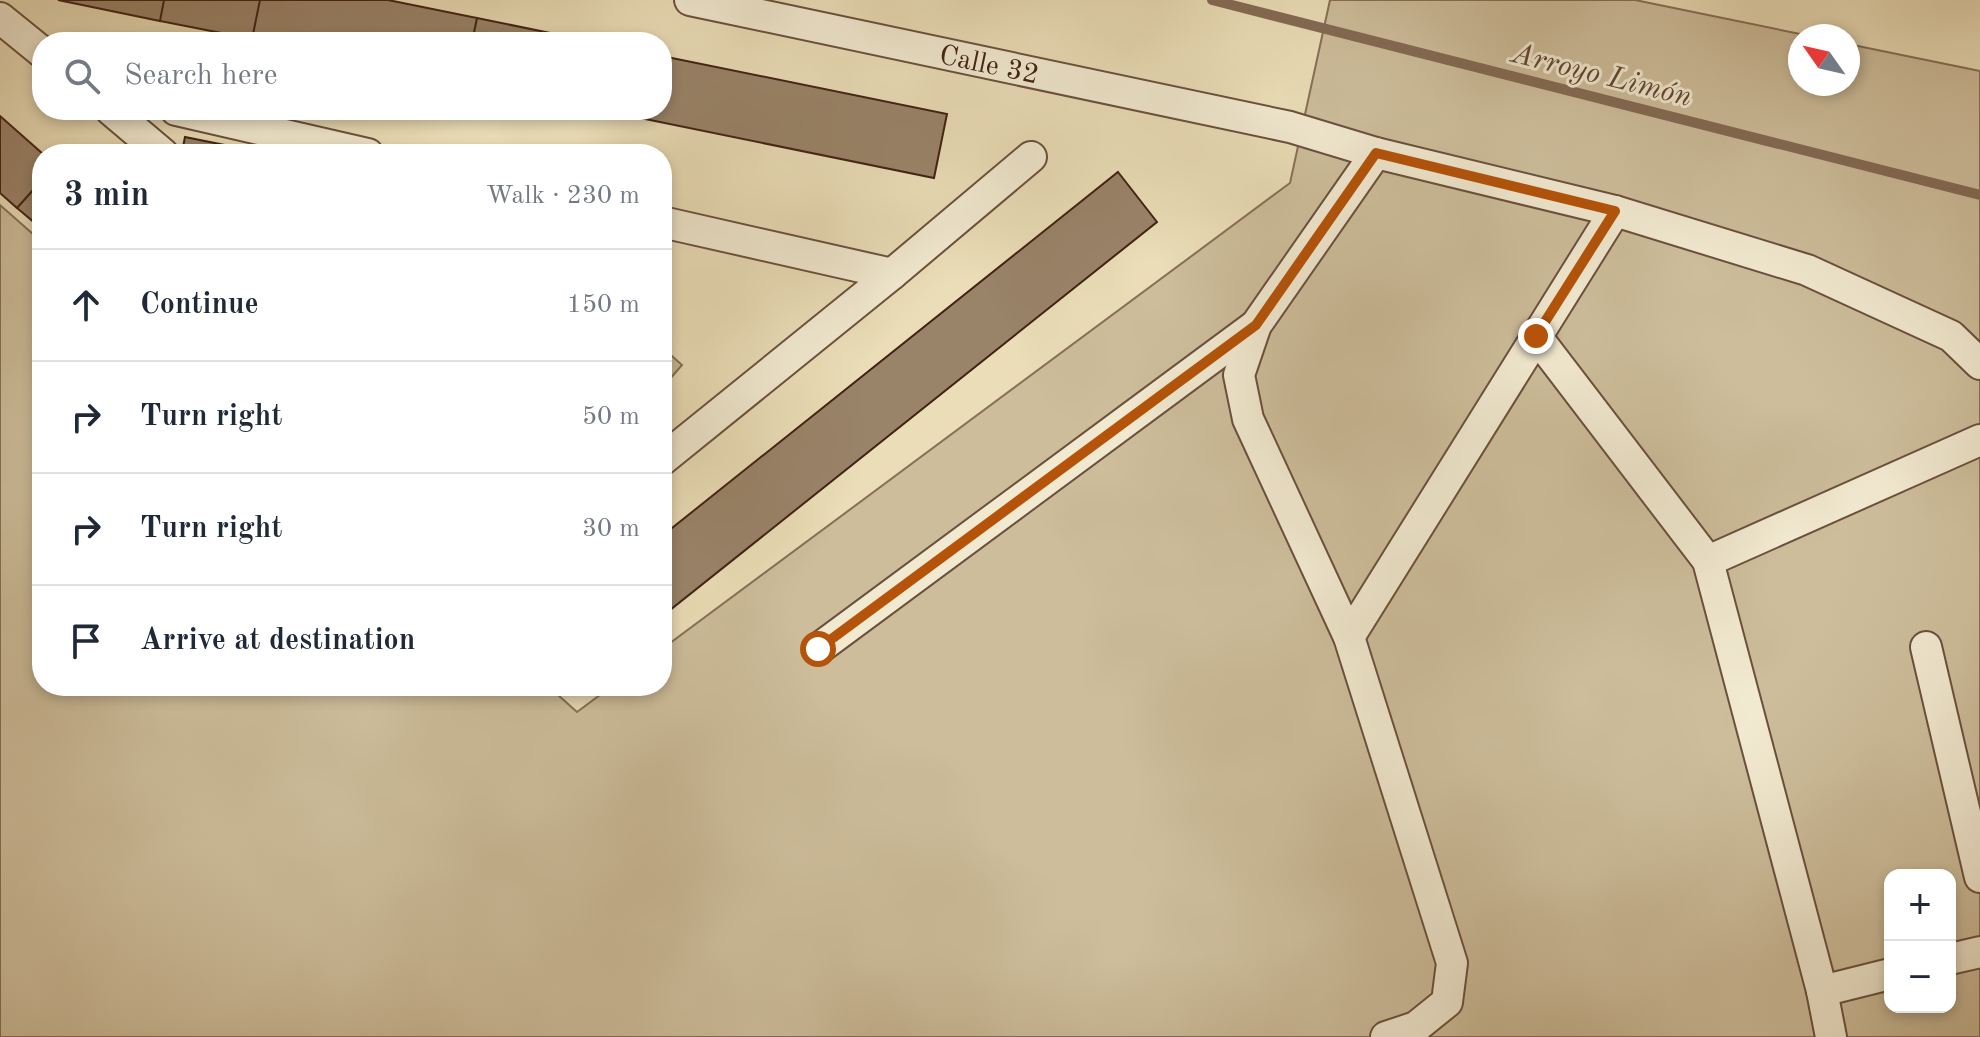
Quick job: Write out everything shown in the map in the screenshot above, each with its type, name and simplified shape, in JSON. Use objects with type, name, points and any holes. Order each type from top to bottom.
[{"type":"street","name":"Calle 32","points":[[690,0],[1290,127],[1376,153],[1615,211],[1807,270],[1951,336],[1980,364]]},
{"type":"street","points":[[0,18],[32,44]]},
{"type":"street","points":[[123,120],[151,144]]},
{"type":"street","points":[[220,120],[324,144]]},
{"type":"street","points":[[1376,153],[1256,325],[1239,375],[1248,419],[1349,637],[1452,963],[1447,1002],[1416,1027],[1386,1037]]},
{"type":"street","points":[[672,452],[1031,157]]},
{"type":"street","points":[[1349,637],[1615,211]]},
{"type":"street","points":[[672,224],[892,274]]},
{"type":"street","points":[[818,649],[1256,325]]},
{"type":"street","points":[[1536,336],[1708,561],[1822,991],[1831,1037]]},
{"type":"street","points":[[1708,561],[1980,440]]},
{"type":"street","points":[[1926,647],[1980,877]]},
{"type":"street","points":[[1956,958],[1980,952]]},
{"type":"street","points":[[1822,991],[1884,976]]},
{"type":"shaded area","points":[[1330,0],[1635,0],[1788,31],[1788,96],[1860,96],[1860,46],[1980,71],[1980,1037],[0,1037],[0,205],[32,233],[32,696],[559,696],[577,712],[599,696],[672,696],[672,642],[1290,183]]},
{"type":"shaded area","points":[[672,356],[682,365],[672,376]]},
{"type":"building","points":[[58,0],[164,0],[160,21]]},
{"type":"building","points":[[164,0],[260,0],[253,32],[216,32],[160,21]]},
{"type":"building","points":[[260,0],[388,0],[477,18],[474,32],[253,32]]},
{"type":"building","points":[[477,18],[545,32],[474,32]]},
{"type":"building","points":[[672,58],[947,114],[934,178],[650,120],[672,120]]},
{"type":"building","points":[[0,116],[32,144],[32,191],[17,208],[0,193]]},
{"type":"building","points":[[185,137],[220,144],[184,144]]},
{"type":"building","points":[[1118,172],[1157,222],[672,608],[672,528]]},
{"type":"building","points":[[32,191],[32,221],[17,208]]},
{"type":"waterway","name":"Arroyo Limón","points":[[1212,0],[1980,195]]},
{"type":"route","points":[[818,649],[1256,325],[1376,153],[1615,211],[1536,336]]}]
